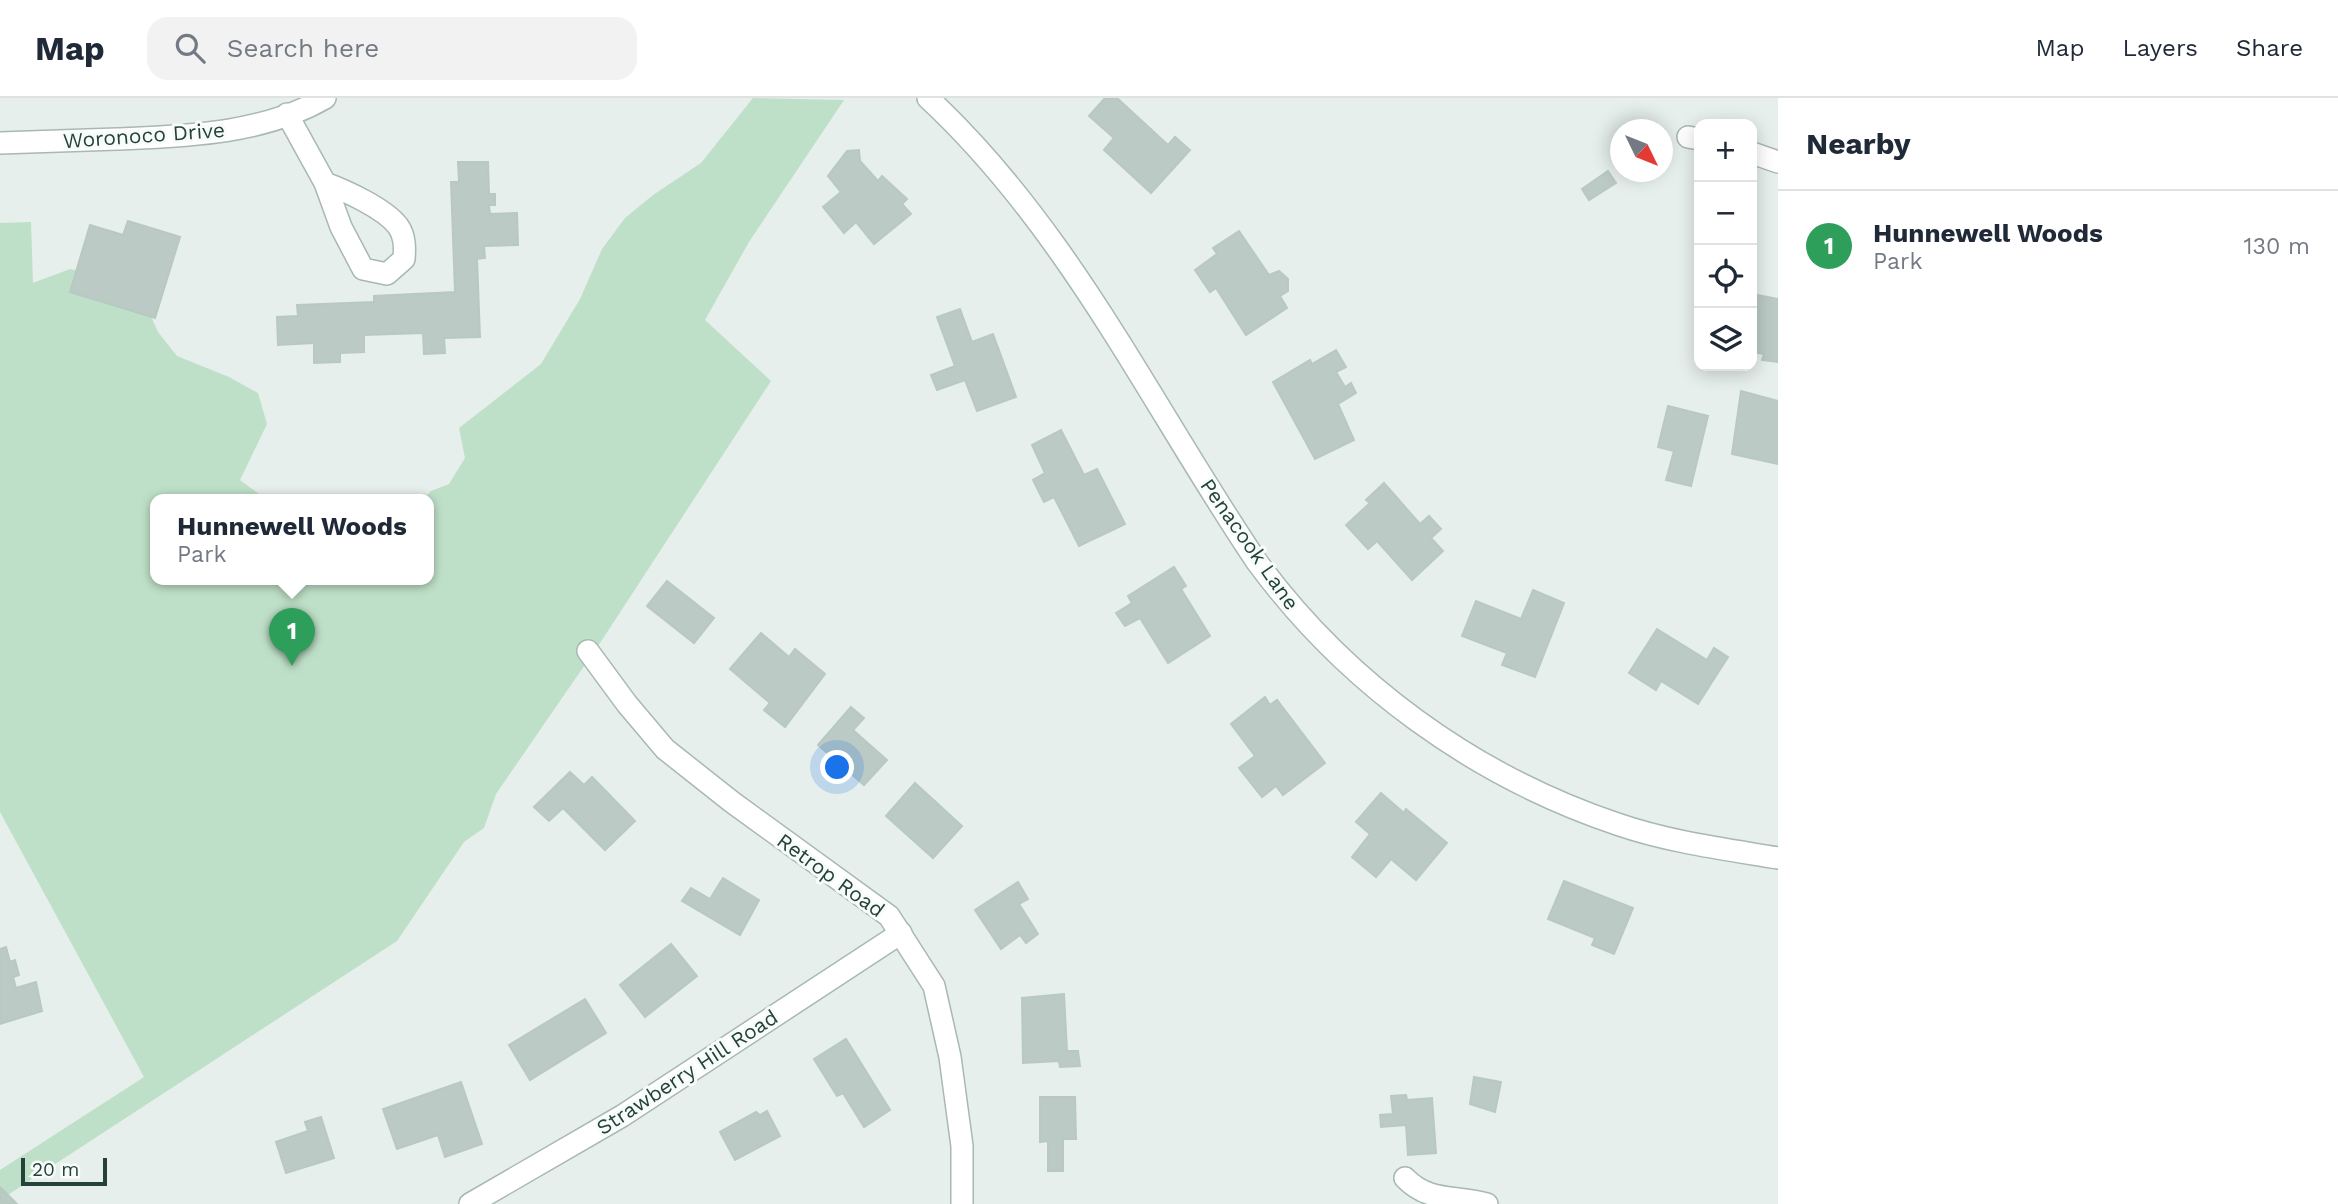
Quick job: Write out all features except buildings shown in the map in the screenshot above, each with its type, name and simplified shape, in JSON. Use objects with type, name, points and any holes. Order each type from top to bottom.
[{"type":"street","name":"Woronoco Drive","points":[[0,143],[208,134],[243,128],[325,98]]},
{"type":"street","name":"Penacook Lane","points":[[928,98],[1009,185],[1070,267],[1102,313],[1233,526],[1284,599],[1314,632],[1354,669],[1405,712],[1439,736],[1507,777],[1545,796],[1617,824],[1658,836],[1778,858]]},
{"type":"street","points":[[287,114],[325,183]]},
{"type":"street","points":[[1757,155],[1778,162]]},
{"type":"street","name":"Retrop Road","points":[[588,651],[627,704],[666,749],[732,803],[889,916],[901,933],[934,986],[948,1045],[962,1146],[962,1204]]},
{"type":"street","name":"Strawberry Hill Road","points":[[470,1204],[622,1116],[901,933]]},
{"type":"street","points":[[1405,1178],[1416,1189],[1436,1196],[1487,1204]]},
{"type":"green space","points":[[753,98],[844,100],[749,242],[705,320],[771,381],[602,640],[496,794],[484,828],[464,842],[397,941],[0,1200],[0,1170],[144,1077],[0,812],[0,223],[31,222],[33,283],[70,269],[109,278],[141,294],[158,332],[177,356],[229,377],[258,393],[267,424],[240,480],[259,494],[150,494],[150,585],[434,585],[434,494],[428,494],[449,484],[465,458],[459,428],[541,364],[580,299],[602,249],[625,218],[653,195],[701,163]]},
{"type":"place","name":"Hunnewell Woods","points":[[292,666]]}]
